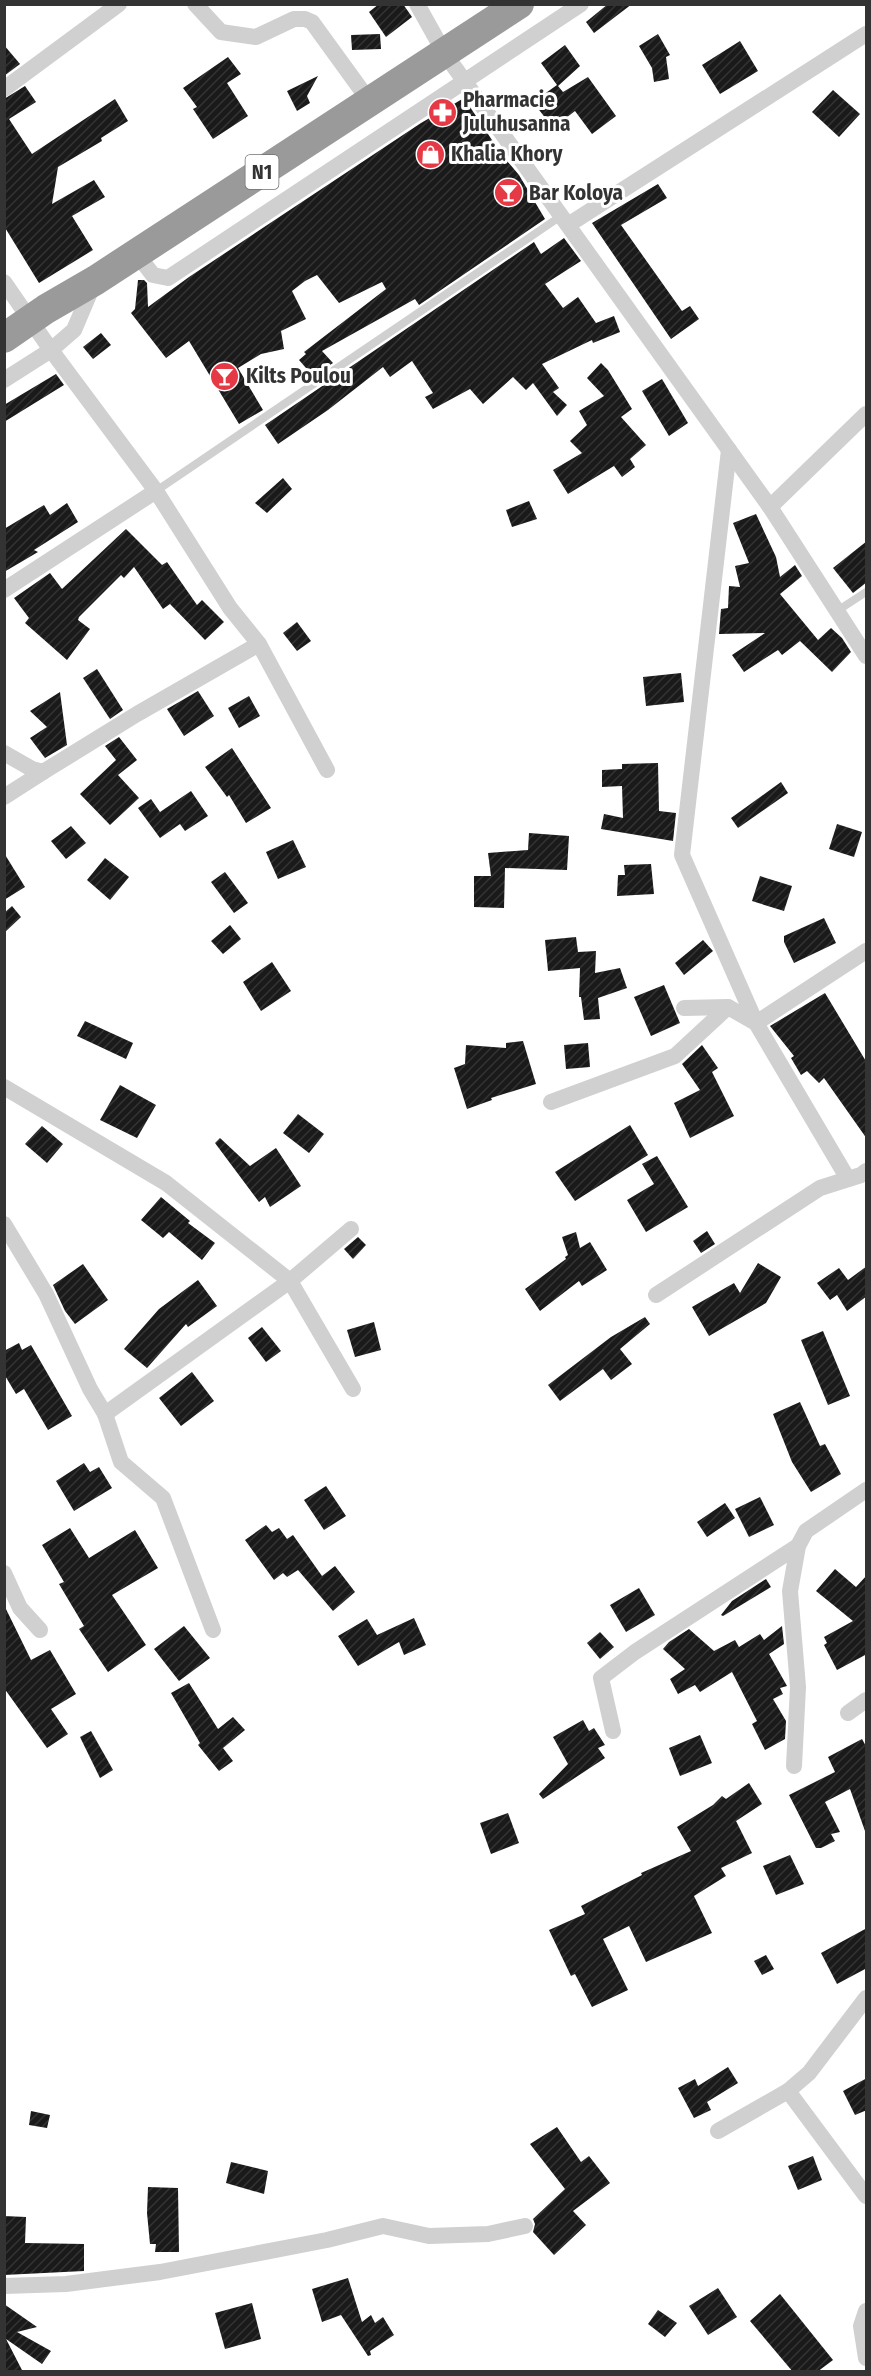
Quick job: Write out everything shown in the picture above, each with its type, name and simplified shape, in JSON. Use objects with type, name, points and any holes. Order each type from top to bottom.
[{"type":"highway","name":"N1","points":[[4,338],[446,54],[519,4]]},
{"type":"street","points":[[4,89],[119,4]]},
{"type":"street","points":[[195,4],[221,32],[256,37],[294,19],[305,19],[312,22],[370,102]]},
{"type":"street","points":[[417,4],[446,54],[770,507],[867,656]]},
{"type":"street","points":[[136,253],[153,275],[168,278],[581,4]]},
{"type":"street","points":[[565,221],[867,34]]},
{"type":"street","points":[[4,380],[51,350],[74,330],[96,279]]},
{"type":"street","points":[[4,282],[156,492],[230,608],[259,644],[327,770]]},
{"type":"street","points":[[770,507],[867,414]]},
{"type":"street","points":[[656,1295],[820,1188],[860,1177],[756,1023],[682,855],[729,450]]},
{"type":"street","points":[[4,590],[156,492]]},
{"type":"street","points":[[4,797],[137,714],[259,644]]},
{"type":"street","points":[[4,753],[32,769],[43,772]]},
{"type":"street","points":[[756,1023],[867,951]]},
{"type":"street","points":[[684,1008],[728,1007],[756,1023]]},
{"type":"street","points":[[551,1102],[675,1056],[728,1007]]},
{"type":"street","points":[[4,1087],[166,1183],[290,1281],[353,1389]]},
{"type":"street","points":[[4,1224],[46,1294],[90,1389],[105,1413],[121,1462],[163,1498],[213,1630]]},
{"type":"street","points":[[105,1413],[290,1281],[351,1229]]},
{"type":"street","points":[[794,1766],[798,1687],[790,1591],[798,1546],[806,1532],[867,1491]]},
{"type":"street","points":[[613,1731],[601,1678],[635,1652],[798,1546]]},
{"type":"street","points":[[4,1573],[20,1608],[40,1630]]},
{"type":"street","points":[[848,1713],[867,1700]]},
{"type":"street","points":[[718,2131],[788,2091],[809,2073],[867,1998]]},
{"type":"street","points":[[788,2091],[867,2196]]},
{"type":"street","points":[[4,2286],[66,2284],[160,2272],[327,2240],[383,2226],[429,2236],[488,2234],[525,2226]]},
{"type":"street","points":[[867,2311],[861,2326],[867,2358]]},
{"type":"lane","points":[[156,492],[565,221]]},
{"type":"lane","points":[[837,611],[867,592]]},
{"type":"building","points":[[379,4],[403,4],[412,17],[386,37],[369,12]]},
{"type":"building","points":[[608,4],[632,4],[594,33],[586,22]]},
{"type":"building","points":[[380,34],[381,49],[352,50],[351,35]]},
{"type":"building","points":[[658,34],[670,55],[666,57],[669,79],[654,82],[652,68],[639,46]]},
{"type":"building","points":[[740,41],[758,71],[720,94],[702,65]]},
{"type":"building","points":[[4,45],[20,64],[4,76]]},
{"type":"building","points":[[565,45],[580,66],[558,86],[563,92],[588,77],[616,116],[592,134],[575,111],[553,128],[533,102],[557,85],[541,63]]},
{"type":"building","points":[[228,57],[241,74],[227,83],[248,116],[213,139],[193,109],[197,107],[183,88]]},
{"type":"building","points":[[318,76],[307,96],[310,103],[297,111],[287,91]]},
{"type":"building","points":[[25,86],[36,102],[9,119],[32,154],[115,99],[128,121],[101,138],[102,141],[58,167],[52,204],[94,180],[105,197],[72,216],[93,250],[39,283],[4,226],[4,99]]},
{"type":"building","points":[[833,90],[860,114],[839,137],[812,112]]},
{"type":"building","points":[[464,98],[502,155],[519,175],[545,219],[419,305],[415,299],[322,351],[333,363],[313,376],[299,360],[306,354],[304,352],[386,289],[382,282],[339,303],[317,275],[305,281],[292,291],[306,319],[281,331],[284,349],[261,354],[238,368],[263,410],[239,424],[189,341],[166,358],[131,313],[135,309],[138,280],[144,280],[147,283],[148,307],[189,277],[421,123]]},
{"type":"building","points":[[658,184],[667,198],[621,225],[682,311],[690,306],[699,319],[671,339],[592,223]]},
{"type":"building","points":[[564,238],[581,261],[545,284],[563,308],[578,297],[596,323],[614,316],[620,332],[593,343],[592,340],[542,364],[559,388],[553,392],[567,405],[557,416],[533,383],[526,390],[513,377],[483,404],[470,389],[433,409],[425,397],[433,393],[412,361],[390,377],[383,367],[328,410],[278,444],[265,425],[534,242],[541,254]]},
{"type":"building","points":[[101,333],[111,345],[93,359],[83,347]]},
{"type":"building","points":[[601,363],[608,370],[632,409],[621,417],[646,445],[630,459],[635,467],[622,477],[614,466],[568,494],[553,470],[582,453],[570,441],[587,425],[579,411],[604,396],[587,378]]},
{"type":"building","points":[[56,374],[64,385],[4,422],[4,405]]},
{"type":"building","points":[[662,379],[688,423],[669,436],[642,391]]},
{"type":"building","points":[[283,478],[292,489],[267,513],[255,503]]},
{"type":"building","points":[[529,501],[537,519],[512,527],[506,510]]},
{"type":"building","points":[[67,503],[78,522],[34,550],[38,552],[4,572],[4,529],[44,505],[50,515]]},
{"type":"building","points":[[756,514],[776,557],[780,577],[795,565],[802,576],[780,594],[818,640],[831,628],[842,638],[851,652],[832,672],[800,641],[782,655],[778,650],[744,672],[732,655],[765,633],[719,634],[721,609],[728,608],[729,586],[740,587],[735,566],[749,563],[733,523]]},
{"type":"building","points":[[126,529],[162,565],[167,562],[197,605],[202,600],[224,622],[205,640],[170,604],[163,609],[134,567],[124,578],[121,575],[79,617],[78,620],[90,629],[67,660],[25,623],[29,618],[14,598],[50,573],[62,589]]},
{"type":"building","points":[[867,541],[867,582],[853,593],[833,568]]},
{"type":"building","points":[[297,622],[311,641],[297,651],[283,633]]},
{"type":"building","points":[[97,669],[123,710],[110,719],[83,678]]},
{"type":"building","points":[[681,673],[684,702],[646,706],[643,677]]},
{"type":"building","points":[[198,691],[214,716],[184,736],[167,709]]},
{"type":"building","points":[[60,692],[67,745],[45,758],[30,738],[47,727],[30,711]]},
{"type":"building","points":[[249,696],[260,716],[239,728],[228,708]]},
{"type":"building","points":[[119,737],[137,760],[118,775],[139,798],[110,825],[80,794],[116,760],[105,746]]},
{"type":"building","points":[[232,748],[271,808],[246,823],[229,795],[227,797],[205,767]]},
{"type":"building","points":[[658,763],[659,811],[676,813],[673,841],[601,829],[604,814],[623,818],[622,786],[602,787],[602,770],[622,769],[622,764]]},
{"type":"building","points":[[781,782],[788,793],[738,828],[731,818]]},
{"type":"building","points":[[191,791],[208,816],[185,831],[180,824],[160,838],[138,808],[151,799],[160,812]]},
{"type":"building","points":[[837,824],[862,832],[854,857],[829,849]]},
{"type":"building","points":[[71,826],[86,843],[66,859],[51,841]]},
{"type":"building","points":[[529,833],[569,836],[567,870],[505,868],[504,908],[474,907],[474,876],[491,876],[488,853],[528,850]]},
{"type":"building","points":[[293,840],[306,867],[278,879],[266,852]]},
{"type":"building","points":[[4,853],[25,887],[4,900]]},
{"type":"building","points":[[105,858],[129,877],[110,900],[87,880]]},
{"type":"building","points":[[651,864],[654,894],[617,896],[618,875],[625,875],[624,865]]},
{"type":"building","points":[[225,872],[248,903],[234,913],[211,882]]},
{"type":"building","points":[[760,876],[792,886],[784,911],[752,901]]},
{"type":"building","points":[[12,906],[21,917],[4,933],[4,913]]},
{"type":"building","points":[[824,918],[836,943],[794,963],[784,942],[784,936]]},
{"type":"building","points":[[230,925],[241,939],[223,954],[211,941]]},
{"type":"building","points":[[576,937],[578,952],[596,951],[595,973],[620,968],[627,988],[598,998],[600,1019],[584,1020],[581,997],[579,997],[580,968],[548,971],[545,940]]},
{"type":"building","points":[[703,940],[713,951],[684,975],[675,963]]},
{"type":"building","points":[[272,962],[291,991],[261,1011],[243,982]]},
{"type":"building","points":[[664,985],[680,1023],[651,1036],[634,997]]},
{"type":"building","points":[[825,993],[867,1063],[867,1139],[824,1078],[819,1083],[807,1071],[801,1075],[791,1058],[794,1056],[770,1026]]},
{"type":"building","points":[[85,1021],[133,1043],[126,1059],[77,1036]]},
{"type":"building","points":[[523,1041],[536,1084],[491,1098],[492,1100],[467,1109],[454,1068],[465,1064],[466,1045],[506,1048],[506,1043]]},
{"type":"building","points":[[588,1043],[590,1067],[566,1069],[564,1045]]},
{"type":"building","points":[[702,1045],[718,1068],[712,1072],[734,1116],[690,1138],[674,1103],[700,1090],[682,1064]]},
{"type":"building","points":[[120,1085],[156,1105],[137,1138],[100,1120]]},
{"type":"building","points":[[298,1114],[324,1134],[309,1153],[283,1133]]},
{"type":"building","points":[[630,1125],[648,1155],[575,1201],[555,1172]]},
{"type":"building","points":[[42,1126],[63,1144],[47,1163],[25,1144]]},
{"type":"building","points":[[220,1138],[250,1166],[276,1148],[301,1186],[270,1207],[265,1197],[259,1202],[215,1143]]},
{"type":"building","points":[[657,1156],[688,1207],[646,1232],[627,1200],[654,1184],[642,1164]]},
{"type":"building","points":[[161,1197],[190,1221],[188,1223],[215,1243],[202,1260],[169,1232],[163,1238],[141,1220]]},
{"type":"building","points":[[707,1231],[715,1244],[701,1253],[693,1241]]},
{"type":"building","points":[[576,1232],[580,1248],[590,1242],[607,1270],[582,1286],[579,1281],[540,1311],[525,1289],[566,1259],[568,1255],[562,1237]]},
{"type":"building","points":[[358,1237],[366,1245],[353,1259],[344,1249]]},
{"type":"building","points":[[758,1263],[781,1277],[766,1303],[709,1336],[692,1307],[734,1283],[740,1293]]},
{"type":"building","points":[[83,1264],[108,1300],[75,1324],[65,1311],[53,1285]]},
{"type":"building","points":[[867,1266],[867,1296],[847,1311],[837,1295],[830,1300],[817,1283],[839,1268],[848,1280]]},
{"type":"building","points":[[198,1280],[217,1306],[188,1327],[186,1324],[147,1368],[124,1349],[159,1309]]},
{"type":"building","points":[[645,1317],[650,1324],[620,1349],[632,1364],[611,1380],[603,1369],[560,1401],[548,1385],[611,1337]]},
{"type":"building","points":[[374,1322],[381,1350],[355,1357],[347,1330]]},
{"type":"building","points":[[262,1327],[281,1351],[266,1362],[248,1338]]},
{"type":"building","points":[[823,1331],[850,1396],[828,1405],[801,1340]]},
{"type":"building","points":[[19,1343],[22,1350],[31,1345],[72,1416],[48,1430],[24,1389],[16,1394],[4,1374],[4,1351]]},
{"type":"building","points":[[192,1372],[214,1401],[181,1426],[159,1398]]},
{"type":"building","points":[[800,1402],[820,1446],[825,1444],[841,1474],[811,1492],[792,1462],[773,1414]]},
{"type":"building","points":[[84,1463],[90,1472],[99,1467],[112,1488],[74,1511],[56,1481]]},
{"type":"building","points":[[326,1486],[346,1516],[324,1530],[304,1500]]},
{"type":"building","points":[[760,1497],[774,1525],[749,1537],[735,1509]]},
{"type":"building","points":[[725,1503],[735,1518],[707,1537],[697,1522]]},
{"type":"building","points":[[266,1525],[272,1532],[279,1528],[287,1539],[293,1535],[322,1576],[335,1566],[355,1592],[333,1611],[298,1570],[287,1577],[283,1573],[274,1580],[245,1540]]},
{"type":"building","points":[[70,1528],[89,1558],[135,1530],[158,1568],[112,1595],[146,1645],[108,1672],[79,1629],[84,1626],[59,1584],[64,1582],[42,1545]]},
{"type":"building","points":[[835,1569],[856,1587],[867,1575],[867,1654],[837,1670],[824,1645],[827,1643],[824,1637],[853,1621],[816,1591]]},
{"type":"building","points":[[766,1579],[771,1587],[723,1616],[721,1615],[732,1601]]},
{"type":"building","points":[[639,1588],[655,1615],[626,1632],[610,1605]]},
{"type":"building","points":[[4,1605],[31,1660],[50,1650],[76,1694],[51,1709],[68,1734],[47,1748],[4,1688]]},
{"type":"building","points":[[414,1618],[426,1645],[404,1655],[399,1642],[358,1666],[338,1636],[367,1619],[377,1635]]},
{"type":"building","points":[[184,1626],[210,1658],[179,1681],[154,1649]]},
{"type":"building","points":[[782,1626],[784,1644],[769,1654],[787,1686],[780,1688],[783,1694],[773,1699],[786,1721],[785,1739],[765,1750],[752,1724],[757,1721],[732,1672],[700,1692],[695,1685],[678,1694],[670,1679],[685,1669],[663,1649],[669,1642],[689,1629],[714,1651],[735,1640],[739,1647],[760,1634],[764,1640]]},
{"type":"building","points":[[600,1632],[614,1647],[600,1659],[587,1643]]},
{"type":"building","points":[[189,1683],[218,1729],[233,1717],[245,1730],[223,1748],[233,1761],[219,1771],[198,1745],[200,1743],[171,1693]]},
{"type":"building","points":[[583,1720],[589,1731],[594,1728],[605,1745],[598,1748],[605,1758],[543,1799],[539,1794],[568,1764],[553,1737]]},
{"type":"building","points":[[91,1731],[113,1770],[100,1778],[80,1737]]},
{"type":"building","points":[[700,1735],[712,1763],[680,1776],[669,1748]]},
{"type":"building","points":[[862,1739],[867,1748],[867,1831],[865,1831],[850,1789],[825,1802],[840,1832],[831,1834],[835,1841],[816,1848],[789,1795],[835,1772],[828,1757]]},
{"type":"building","points":[[749,1783],[762,1804],[736,1821],[752,1853],[721,1868],[726,1876],[694,1896],[712,1933],[646,1962],[629,1926],[603,1939],[628,1990],[592,2007],[575,1974],[571,1976],[549,1930],[585,1914],[581,1906],[642,1875],[641,1873],[691,1851],[677,1827],[713,1805],[722,1796],[726,1799]]},
{"type":"building","points":[[508,1813],[519,1843],[491,1854],[480,1823]]},
{"type":"building","points":[[790,1855],[804,1884],[776,1895],[763,1866]]},
{"type":"building","points":[[867,1928],[867,1968],[837,1984],[821,1953]]},
{"type":"building","points":[[766,1955],[774,1969],[762,1975],[754,1961]]},
{"type":"building","points":[[728,2067],[738,2083],[707,2102],[711,2110],[694,2118],[678,2088],[695,2079],[698,2086]]},
{"type":"building","points":[[867,2078],[867,2110],[855,2115],[843,2091]]},
{"type":"building","points":[[31,2111],[50,2115],[47,2128],[29,2125]]},
{"type":"building","points":[[557,2127],[581,2162],[589,2156],[610,2183],[573,2211],[586,2225],[554,2255],[533,2232],[535,2224],[533,2219],[565,2189],[530,2144]]},
{"type":"building","points":[[813,2156],[822,2180],[798,2190],[788,2166]]},
{"type":"building","points":[[231,2162],[268,2171],[264,2194],[226,2183]]},
{"type":"building","points":[[148,2187],[178,2188],[179,2252],[155,2252],[156,2244],[150,2244],[147,2213]]},
{"type":"building","points":[[4,2216],[26,2217],[25,2243],[84,2244],[84,2271],[4,2275]]},
{"type":"building","points":[[348,2278],[362,2322],[371,2315],[375,2323],[383,2317],[394,2335],[370,2351],[371,2355],[368,2356],[341,2315],[322,2322],[312,2289]]},
{"type":"building","points":[[718,2288],[737,2317],[708,2335],[689,2306]]},
{"type":"building","points":[[780,2294],[833,2360],[817,2372],[793,2372],[750,2321]]},
{"type":"building","points":[[252,2303],[261,2339],[225,2349],[215,2313]]},
{"type":"building","points":[[4,2304],[37,2327],[17,2332],[51,2351],[42,2364],[6,2339],[23,2372],[4,2372]]},
{"type":"building","points":[[658,2310],[677,2323],[665,2337],[648,2324]]},
{"type":"place","name":"Pharmacie Juluhusanna","points":[[442,112]]},
{"type":"place","name":"Khalia Khory","points":[[430,154]]},
{"type":"place","name":"Bar Koloya","points":[[508,193]]},
{"type":"place","name":"Kilts Poulou","points":[[225,376]]}]
